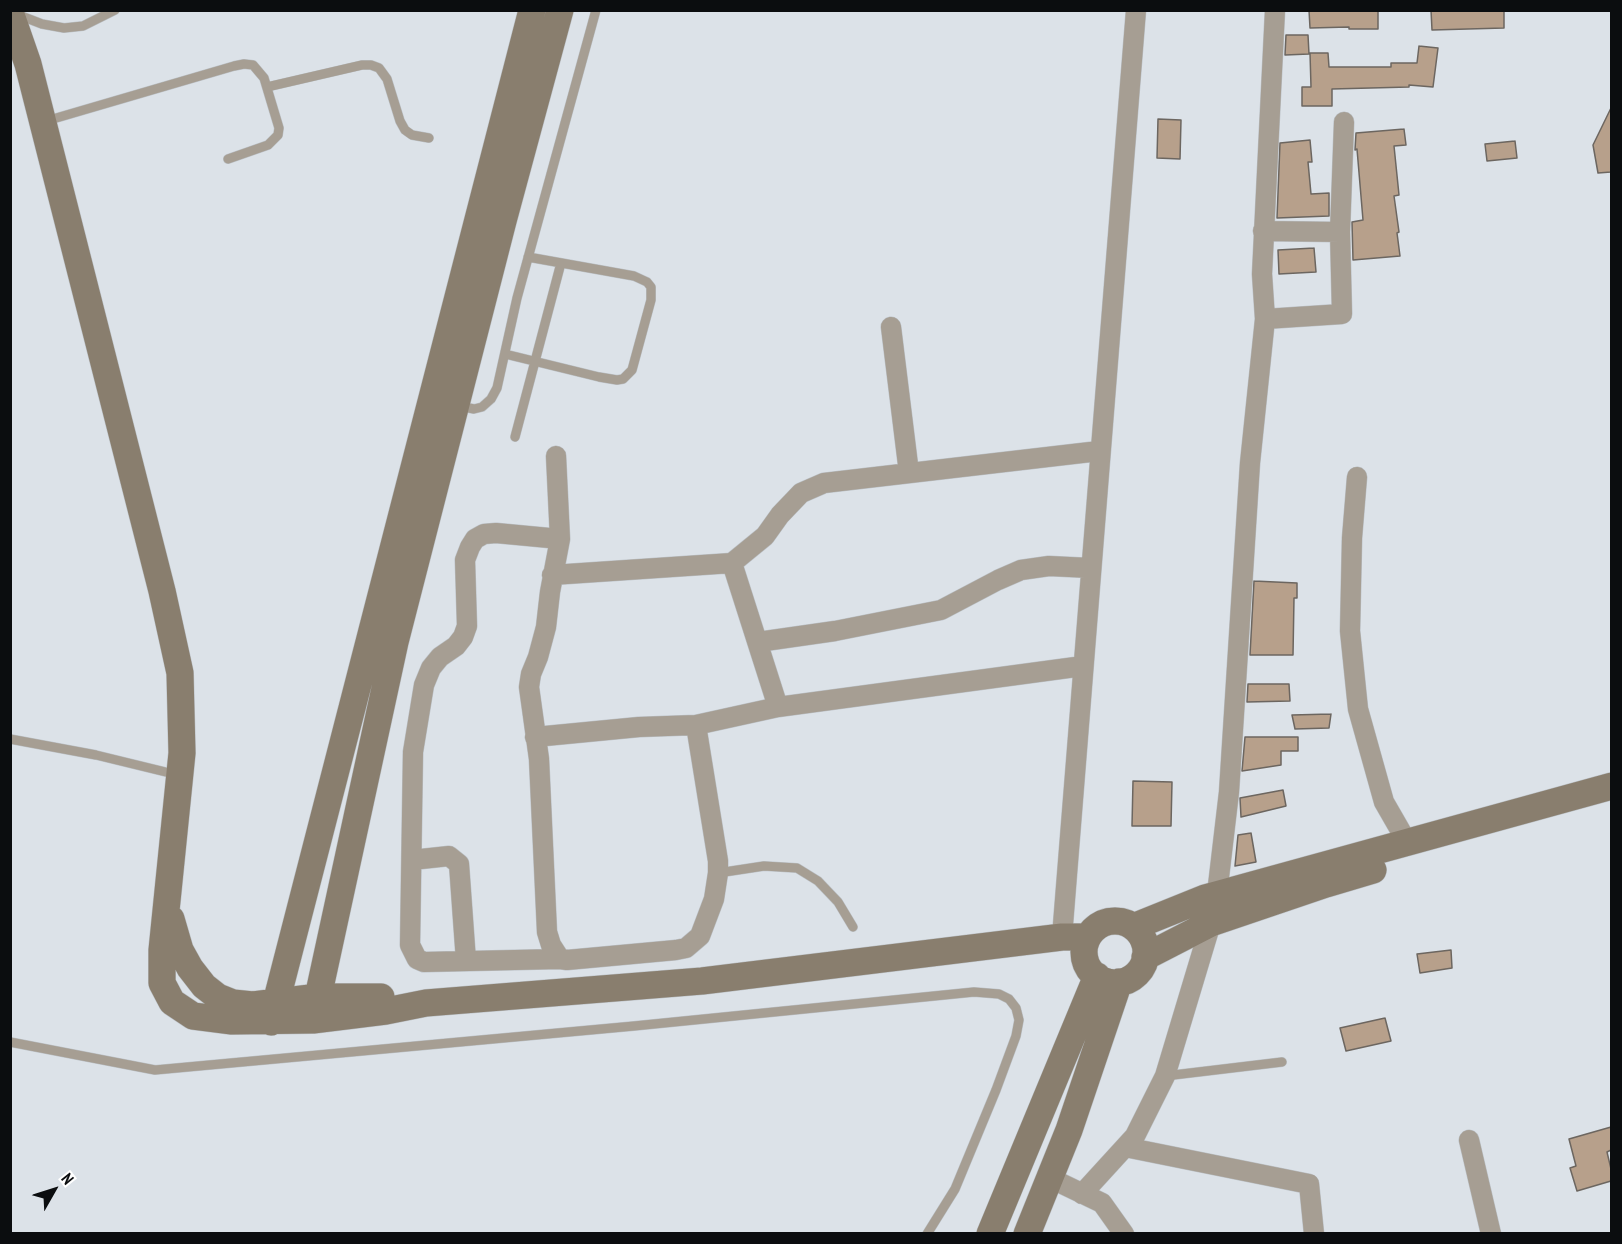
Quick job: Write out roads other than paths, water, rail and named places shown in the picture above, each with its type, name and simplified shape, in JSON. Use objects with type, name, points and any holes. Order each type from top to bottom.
[{"type":"street","points":[[273,1012],[532,10]]},
{"type":"street","points":[[315,1009],[395,642],[560,10]]},
{"type":"street","points":[[1075,937],[1083,666],[1136,10]]},
{"type":"street","points":[[1082,1194],[1135,1136],[1165,1076],[1218,894],[1229,792],[1250,463],[1265,319],[1262,274],[1263,231],[1275,10]]},
{"type":"street","points":[[10,12],[28,64],[180,673],[182,753],[162,950],[162,983],[172,1002],[193,1016],[232,1021],[273,1012],[315,1009],[398,997],[426,1003],[702,981],[1075,937],[1103,923],[1113,921],[1124,922],[1133,927],[1144,941],[1143,964],[1133,976],[1108,979],[1086,963],[1085,945],[1075,937]]},
{"type":"street","points":[[1265,319],[1342,314],[1340,232],[1344,122]]},
{"type":"street","points":[[1263,231],[1340,232]]},
{"type":"street","points":[[891,327],[909,473]]},
{"type":"street","points":[[552,575],[732,563],[765,536],[780,515],[801,493],[824,483],[1099,450]]},
{"type":"street","points":[[556,456],[560,539],[552,575],[546,627],[529,687],[539,759],[547,932],[550,945],[560,959]]},
{"type":"street","points":[[1357,477],[1352,538],[1350,631],[1358,709],[1384,802],[1407,842]]},
{"type":"street","points":[[560,539],[496,533],[483,534],[475,539],[465,560],[467,626],[456,646],[440,657],[431,668],[424,686],[413,752],[410,945],[417,959],[424,962],[567,960],[686,948],[700,936],[714,899],[718,873],[696,725]]},
{"type":"street","points":[[732,563],[778,707]]},
{"type":"street","points":[[758,642],[835,631],[941,610],[1021,570],[1049,566],[1090,568]]},
{"type":"street","points":[[535,737],[639,727],[696,725],[778,707],[1083,666]]},
{"type":"street","points":[[1133,927],[1218,894],[1611,786]]},
{"type":"street","points":[[1145,957],[1211,923],[1326,884],[1611,806]]},
{"type":"street","points":[[412,860],[449,856],[459,864],[466,961]]},
{"type":"street","points":[[167,907],[180,950],[190,969],[204,986],[218,997],[232,1003],[253,1005],[273,1012]]},
{"type":"street","points":[[1027,1233],[1069,1130],[1108,979]]},
{"type":"street","points":[[990,1233],[1108,979]]},
{"type":"street","points":[[1469,1140],[1491,1233]]},
{"type":"street","points":[[1125,1147],[1310,1184],[1314,1233]]},
{"type":"street","points":[[1050,1178],[1102,1203],[1124,1233]]},
{"type":"lane","points":[[10,12],[42,24],[64,28],[83,26],[115,10]]},
{"type":"lane","points":[[455,406],[474,409],[482,407],[491,399],[497,388],[528,257],[596,10]]},
{"type":"lane","points":[[42,122],[244,64],[253,65],[259,70],[267,87],[279,128],[278,135],[268,145],[228,159]]},
{"type":"lane","points":[[267,87],[362,65],[371,65],[379,68],[387,79],[405,130],[412,135],[429,138]]},
{"type":"lane","points":[[505,354],[599,377],[623,379],[632,370],[651,300],[651,287],[647,282],[634,276],[528,257]]},
{"type":"lane","points":[[515,437],[561,263]]},
{"type":"lane","points":[[10,739],[96,755],[180,775]]},
{"type":"lane","points":[[718,873],[764,866],[798,868],[818,881],[838,902],[854,927]]},
{"type":"lane","points":[[10,1042],[154,1070],[974,992],[999,994],[1009,999],[1016,1008],[1019,1020],[1016,1036],[955,1189],[927,1233]]},
{"type":"lane","points":[[1165,1076],[1282,1062]]}]
